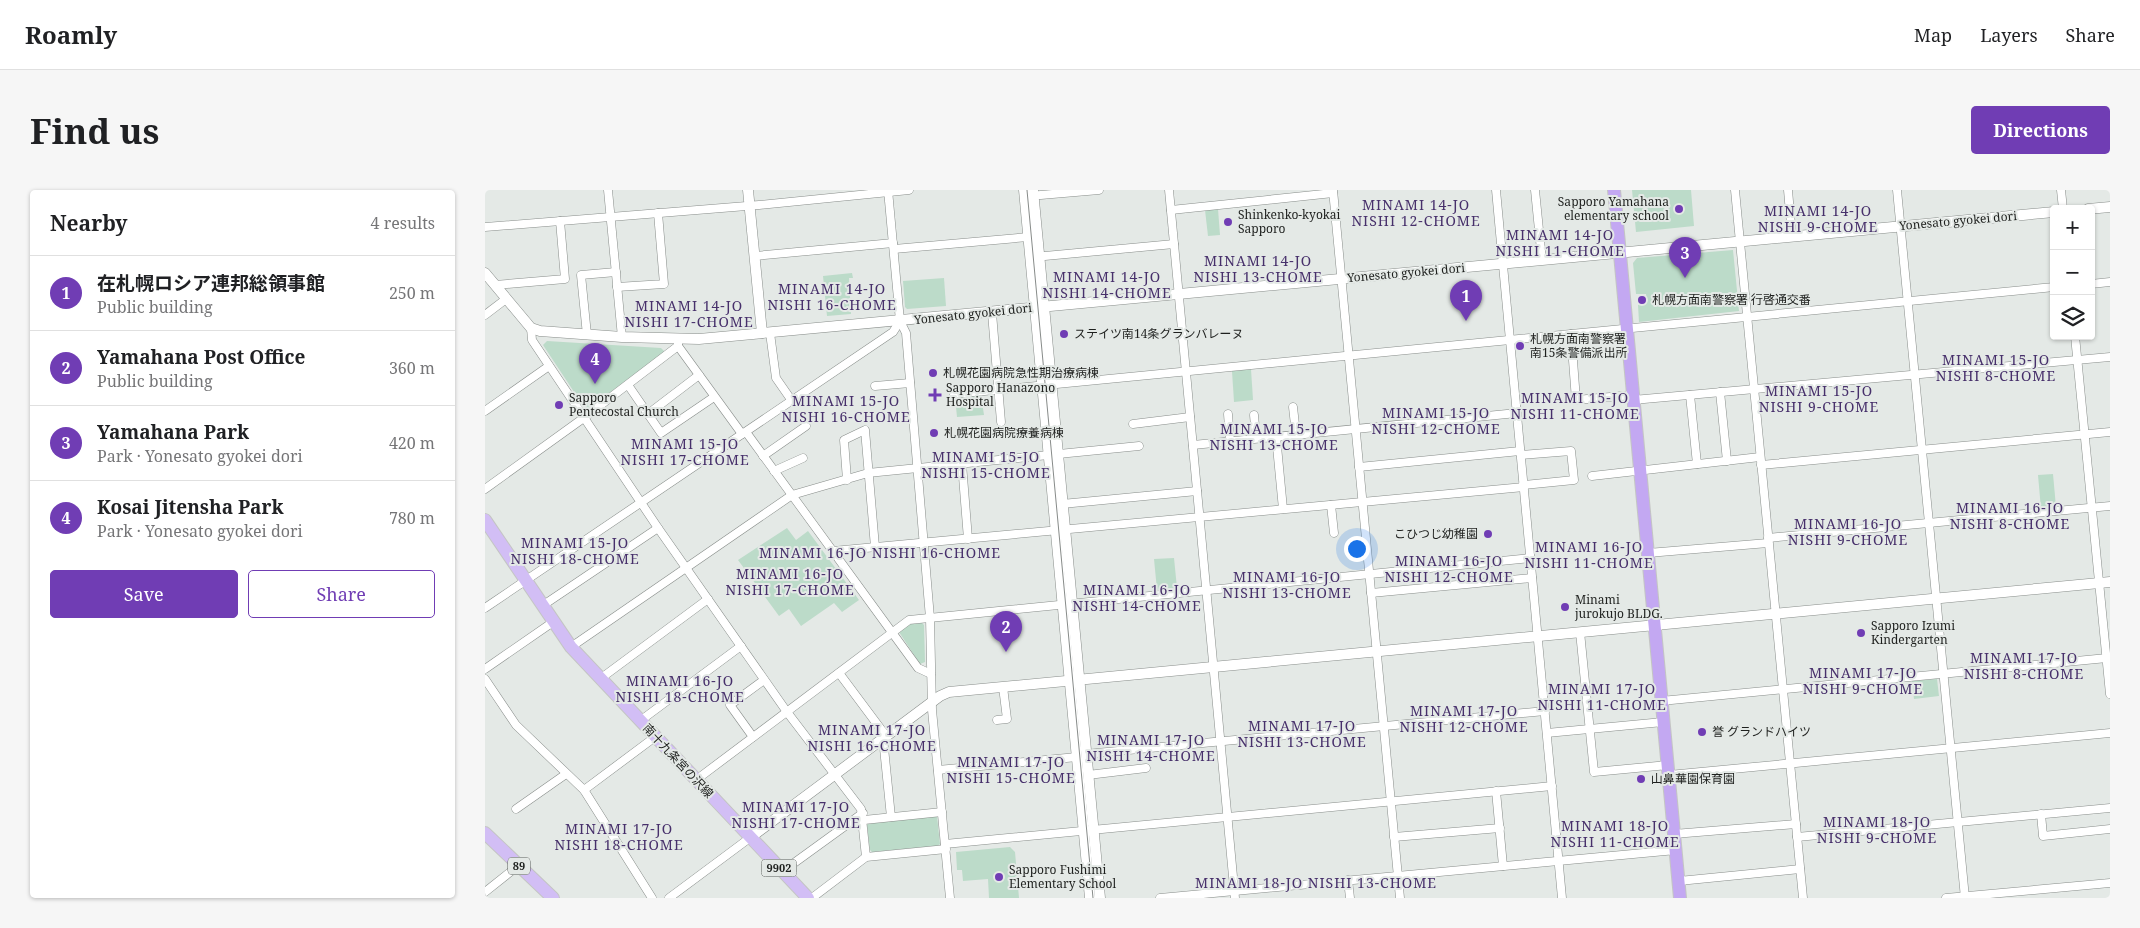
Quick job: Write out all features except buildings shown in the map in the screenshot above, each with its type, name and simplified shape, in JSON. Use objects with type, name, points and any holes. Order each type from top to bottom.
[{"type":"highway","points":[[1613,190],[1680,898]]},
{"type":"main road","name":"南十九条宮の沢線","points":[[485,520],[571,647],[810,898]]},
{"type":"main road","name":"89","points":[[485,834],[553,898]]},
{"type":"street","points":[[608,190],[622,337]]},
{"type":"street","points":[[748,190],[766,333],[776,378],[792,401]]},
{"type":"street","points":[[485,227],[909,190]]},
{"type":"street","points":[[1029,193],[1099,190]]},
{"type":"street","points":[[1169,190],[1235,894]]},
{"type":"street","points":[[1495,190],[1562,898]]},
{"type":"street","points":[[1535,190],[1541,260]]},
{"type":"street","points":[[1735,190],[1803,898]]},
{"type":"street","points":[[1788,190],[1792,236]]},
{"type":"street","points":[[1897,190],[1965,897]]},
{"type":"street","points":[[2061,190],[2063,205]]},
{"type":"street","points":[[888,191],[900,321],[906,333],[930,618],[932,702],[950,898]]},
{"type":"street","points":[[1171,210],[1333,192],[1400,898]]},
{"type":"street","points":[[1029,193],[1028,237],[1034,257]]},
{"type":"street","points":[[1029,193],[1067,605],[1079,680],[1081,756],[1088,830],[1099,898]]},
{"type":"street","points":[[2095,208],[2110,207]]},
{"type":"street","points":[[617,287],[664,284],[658,212]]},
{"type":"street","name":"Yonesato gyokei dori","points":[[531,328],[539,331],[678,343],[1039,307],[2050,212]]},
{"type":"street","points":[[495,285],[565,279],[560,221]]},
{"type":"street","points":[[755,256],[1028,237]]},
{"type":"street","points":[[1034,257],[1174,244]]},
{"type":"street","points":[[587,335],[581,275],[616,272]]},
{"type":"street","points":[[485,273],[531,328],[532,340],[585,417],[657,528],[863,816],[866,857]]},
{"type":"street","points":[[2095,284],[2110,282]]},
{"type":"street","points":[[955,394],[2050,287]]},
{"type":"street","points":[[485,315],[507,299]]},
{"type":"street","points":[[992,313],[1001,422]]},
{"type":"street","points":[[485,608],[893,332],[900,321]]},
{"type":"street","points":[[1571,334],[1577,400],[1690,395],[2110,357]]},
{"type":"street","points":[[2076,340],[2110,694]]},
{"type":"street","points":[[485,489],[628,385],[678,343],[714,397],[763,456],[917,668],[931,674]]},
{"type":"street","points":[[485,411],[549,366]]},
{"type":"street","points":[[648,414],[699,375]]},
{"type":"street","points":[[875,386],[910,383]]},
{"type":"street","points":[[628,385],[661,433],[714,397]]},
{"type":"street","points":[[1719,392],[1727,461]]},
{"type":"street","points":[[1690,395],[1697,464]]},
{"type":"street","points":[[1293,407],[1296,434]]},
{"type":"street","points":[[1193,445],[1517,413]]},
{"type":"street","points":[[1228,414],[1230,441]]},
{"type":"street","points":[[1254,415],[1256,438]]},
{"type":"street","points":[[1133,424],[1190,417]]},
{"type":"street","points":[[763,456],[806,426]]},
{"type":"street","points":[[847,480],[844,440],[865,430],[875,547]]},
{"type":"street","points":[[1593,476],[1727,461],[1761,461],[1922,450],[2110,432]]},
{"type":"street","points":[[1276,436],[1283,510]]},
{"type":"street","points":[[571,647],[792,496],[868,473],[1139,446]]},
{"type":"street","points":[[833,551],[1283,510],[1574,480],[1571,450],[1359,467]]},
{"type":"street","points":[[1053,455],[1062,504],[1060,530]]},
{"type":"street","points":[[774,471],[803,458]]},
{"type":"street","points":[[962,464],[969,539]]},
{"type":"street","points":[[1062,504],[1197,491]]},
{"type":"street","points":[[1331,505],[1334,533]]},
{"type":"street","points":[[1648,553],[2110,506]]},
{"type":"street","points":[[542,606],[657,528]]},
{"type":"street","points":[[696,780],[909,620],[1369,576],[1376,572],[1530,558]]},
{"type":"street","points":[[1371,593],[1532,578]]},
{"type":"street","points":[[669,898],[884,737],[949,692],[2110,582]]},
{"type":"street","points":[[600,679],[708,599]]},
{"type":"street","points":[[1067,605],[1068,681],[1081,756],[1088,775],[1090,898]]},
{"type":"street","points":[[485,669],[553,622]]},
{"type":"street","points":[[1580,632],[1594,772],[1790,764],[2110,733]]},
{"type":"street","points":[[640,721],[741,646]]},
{"type":"street","points":[[1661,701],[2107,658]]},
{"type":"street","points":[[839,673],[884,737],[891,817]]},
{"type":"street","points":[[485,678],[516,725],[584,790],[653,898]]},
{"type":"street","points":[[753,737],[730,705],[764,680]]},
{"type":"street","points":[[997,720],[1007,719],[1003,687]]},
{"type":"street","points":[[938,770],[1545,711]]},
{"type":"street","points":[[1547,733],[1663,722]]},
{"type":"street","points":[[584,790],[655,736]]},
{"type":"street","points":[[1088,775],[1146,768]]},
{"type":"street","points":[[515,808],[566,774]]},
{"type":"street","points":[[810,898],[866,857],[1088,830],[1552,786]]},
{"type":"street","points":[[1497,791],[1503,866]]},
{"type":"street","points":[[1797,837],[2110,808]]},
{"type":"street","points":[[783,871],[863,816],[891,817],[942,812]]},
{"type":"street","points":[[2041,814],[2043,836],[2110,829]]},
{"type":"street","points":[[1674,834],[1795,824]]},
{"type":"street","points":[[1394,837],[1500,828]]},
{"type":"street","points":[[1160,898],[1235,894],[1349,880],[1676,850]]},
{"type":"street","points":[[485,892],[519,865]]},
{"type":"street","points":[[1679,881],[1800,869]]},
{"type":"street","points":[[1349,880],[1350,898]]},
{"type":"street","points":[[1946,898],[2110,882]]},
{"type":"green space","points":[[1632,190],[1691,190],[1694,226],[1636,232]]},
{"type":"green space","points":[[1218,209],[1220,235],[1208,236],[1205,210]]},
{"type":"green space","points":[[1733,250],[1739,311],[1639,322],[1638,305],[1647,303],[1646,294],[1636,294],[1633,263],[1637,258]]},
{"type":"green space","points":[[852,273],[853,278],[849,278],[851,314],[827,316],[823,276]]},
{"type":"green space","points":[[944,278],[946,306],[907,309],[905,307],[903,281]]},
{"type":"green space","points":[[547,341],[661,348],[665,352],[586,410],[543,345]]},
{"type":"green space","points":[[1251,369],[1253,400],[1234,402],[1232,371]]},
{"type":"green space","points":[[981,395],[984,415],[957,417],[955,397]]},
{"type":"green space","points":[[2053,474],[2056,507],[2041,509],[2038,475]]},
{"type":"green space","points":[[787,528],[796,540],[808,531],[859,600],[842,612],[834,603],[801,626],[789,609],[779,616],[738,560]]},
{"type":"green space","points":[[1174,558],[1177,588],[1157,590],[1154,559]]},
{"type":"green space","points":[[922,623],[924,625],[925,662],[920,664],[899,632],[910,624]]},
{"type":"green space","points":[[1937,679],[1939,696],[1914,699],[1912,681]]},
{"type":"green space","points":[[937,816],[940,844],[938,846],[872,852],[870,850],[867,825],[869,823]]},
{"type":"green space","points":[[1010,847],[1015,852],[1019,898],[989,898],[988,879],[963,881],[962,870],[957,870],[956,852]]},
{"type":"tram line","points":[[1027,190],[1093,898]]},
{"type":"place","name":"Sapporo Yamahana elementary school","points":[[1679,209]]},
{"type":"place","name":"Shinkenko-kyokai Sapporo","points":[[1228,222]]},
{"type":"place","name":"Yamahana Park","points":[[1685,278]]},
{"type":"place","name":"札幌方面南警察署 行啓通交番","points":[[1642,300]]},
{"type":"place","name":"在札幌ロシア連邦総領事館","points":[[1466,321]]},
{"type":"place","name":"ステイツ南14条グランバレーヌ","points":[[1064,334]]},
{"type":"place","name":"札幌方面南警察署 南15条警備派出所","points":[[1520,346]]},
{"type":"place","name":"札幌花園病院急性期治療病棟","points":[[933,373]]},
{"type":"place","name":"Kosai Jitensha Park","points":[[595,384]]},
{"type":"place","name":"Sapporo Hanazono Hospital","points":[[935,395]]},
{"type":"place","name":"Sapporo Pentecostal Church","points":[[559,405]]},
{"type":"place","name":"札幌花園病院療養病棟","points":[[934,433]]},
{"type":"place","name":"こひつじ幼稚園","points":[[1488,534]]},
{"type":"place","name":"Minami jurokujo BLDG.","points":[[1565,607]]},
{"type":"place","name":"Sapporo Izumi Kindergarten","points":[[1861,633]]},
{"type":"place","name":"Yamahana Post Office","points":[[1006,652]]},
{"type":"place","name":"誉 グランドハイツ","points":[[1702,732]]},
{"type":"place","name":"山鼻華園保育園","points":[[1641,779]]},
{"type":"place","name":"Sapporo Fushimi Elementary School","points":[[999,877]]},
{"type":"district","name":"MINAMI 14-JO NISHI 12-CHOME","points":[[1416,214]]},
{"type":"district","name":"MINAMI 14-JO NISHI 9-CHOME","points":[[1818,220]]},
{"type":"district","name":"MINAMI 14-JO NISHI 11-CHOME","points":[[1560,244]]},
{"type":"district","name":"MINAMI 14-JO NISHI 13-CHOME","points":[[1258,269]]},
{"type":"district","name":"MINAMI 14-JO NISHI 14-CHOME","points":[[1107,285]]},
{"type":"district","name":"MINAMI 14-JO NISHI 16-CHOME","points":[[832,298]]},
{"type":"district","name":"MINAMI 14-JO NISHI 17-CHOME","points":[[689,314]]},
{"type":"district","name":"MINAMI 15-JO NISHI 8-CHOME","points":[[1996,368]]},
{"type":"district","name":"MINAMI 15-JO NISHI 9-CHOME","points":[[1819,400]]},
{"type":"district","name":"MINAMI 15-JO NISHI 11-CHOME","points":[[1575,406]]},
{"type":"district","name":"MINAMI 15-JO NISHI 16-CHOME","points":[[846,410]]},
{"type":"district","name":"MINAMI 15-JO NISHI 12-CHOME","points":[[1436,422]]},
{"type":"district","name":"MINAMI 15-JO NISHI 13-CHOME","points":[[1274,438]]},
{"type":"district","name":"MINAMI 15-JO NISHI 17-CHOME","points":[[685,452]]},
{"type":"district","name":"MINAMI 15-JO NISHI 15-CHOME","points":[[986,466]]},
{"type":"district","name":"MINAMI 16-JO NISHI 8-CHOME","points":[[2010,516]]},
{"type":"district","name":"MINAMI 16-JO NISHI 9-CHOME","points":[[1848,532]]},
{"type":"district","name":"MINAMI 15-JO NISHI 18-CHOME","points":[[575,552]]},
{"type":"district","name":"MINAMI 16-JO NISHI 16-CHOME","points":[[880,553]]},
{"type":"district","name":"MINAMI 16-JO NISHI 11-CHOME","points":[[1589,556]]},
{"type":"district","name":"MINAMI 16-JO NISHI 12-CHOME","points":[[1449,570]]},
{"type":"district","name":"MINAMI 16-JO NISHI 17-CHOME","points":[[790,582]]},
{"type":"district","name":"MINAMI 16-JO NISHI 13-CHOME","points":[[1287,586]]},
{"type":"district","name":"MINAMI 16-JO NISHI 14-CHOME","points":[[1137,598]]},
{"type":"district","name":"MINAMI 17-JO NISHI 8-CHOME","points":[[2024,666]]},
{"type":"district","name":"MINAMI 17-JO NISHI 9-CHOME","points":[[1863,682]]},
{"type":"district","name":"MINAMI 16-JO NISHI 18-CHOME","points":[[680,690]]},
{"type":"district","name":"MINAMI 17-JO NISHI 11-CHOME","points":[[1602,698]]},
{"type":"district","name":"MINAMI 17-JO NISHI 12-CHOME","points":[[1464,720]]},
{"type":"district","name":"MINAMI 17-JO NISHI 13-CHOME","points":[[1302,734]]},
{"type":"district","name":"MINAMI 17-JO NISHI 16-CHOME","points":[[872,738]]},
{"type":"district","name":"MINAMI 17-JO NISHI 14-CHOME","points":[[1151,748]]},
{"type":"district","name":"MINAMI 17-JO NISHI 15-CHOME","points":[[1011,770]]},
{"type":"district","name":"MINAMI 17-JO NISHI 17-CHOME","points":[[796,816]]},
{"type":"district","name":"MINAMI 18-JO NISHI 9-CHOME","points":[[1877,830]]},
{"type":"district","name":"MINAMI 18-JO NISHI 11-CHOME","points":[[1615,834]]},
{"type":"district","name":"MINAMI 17-JO NISHI 18-CHOME","points":[[619,838]]},
{"type":"district","name":"MINAMI 18-JO NISHI 13-CHOME","points":[[1316,883]]}]
